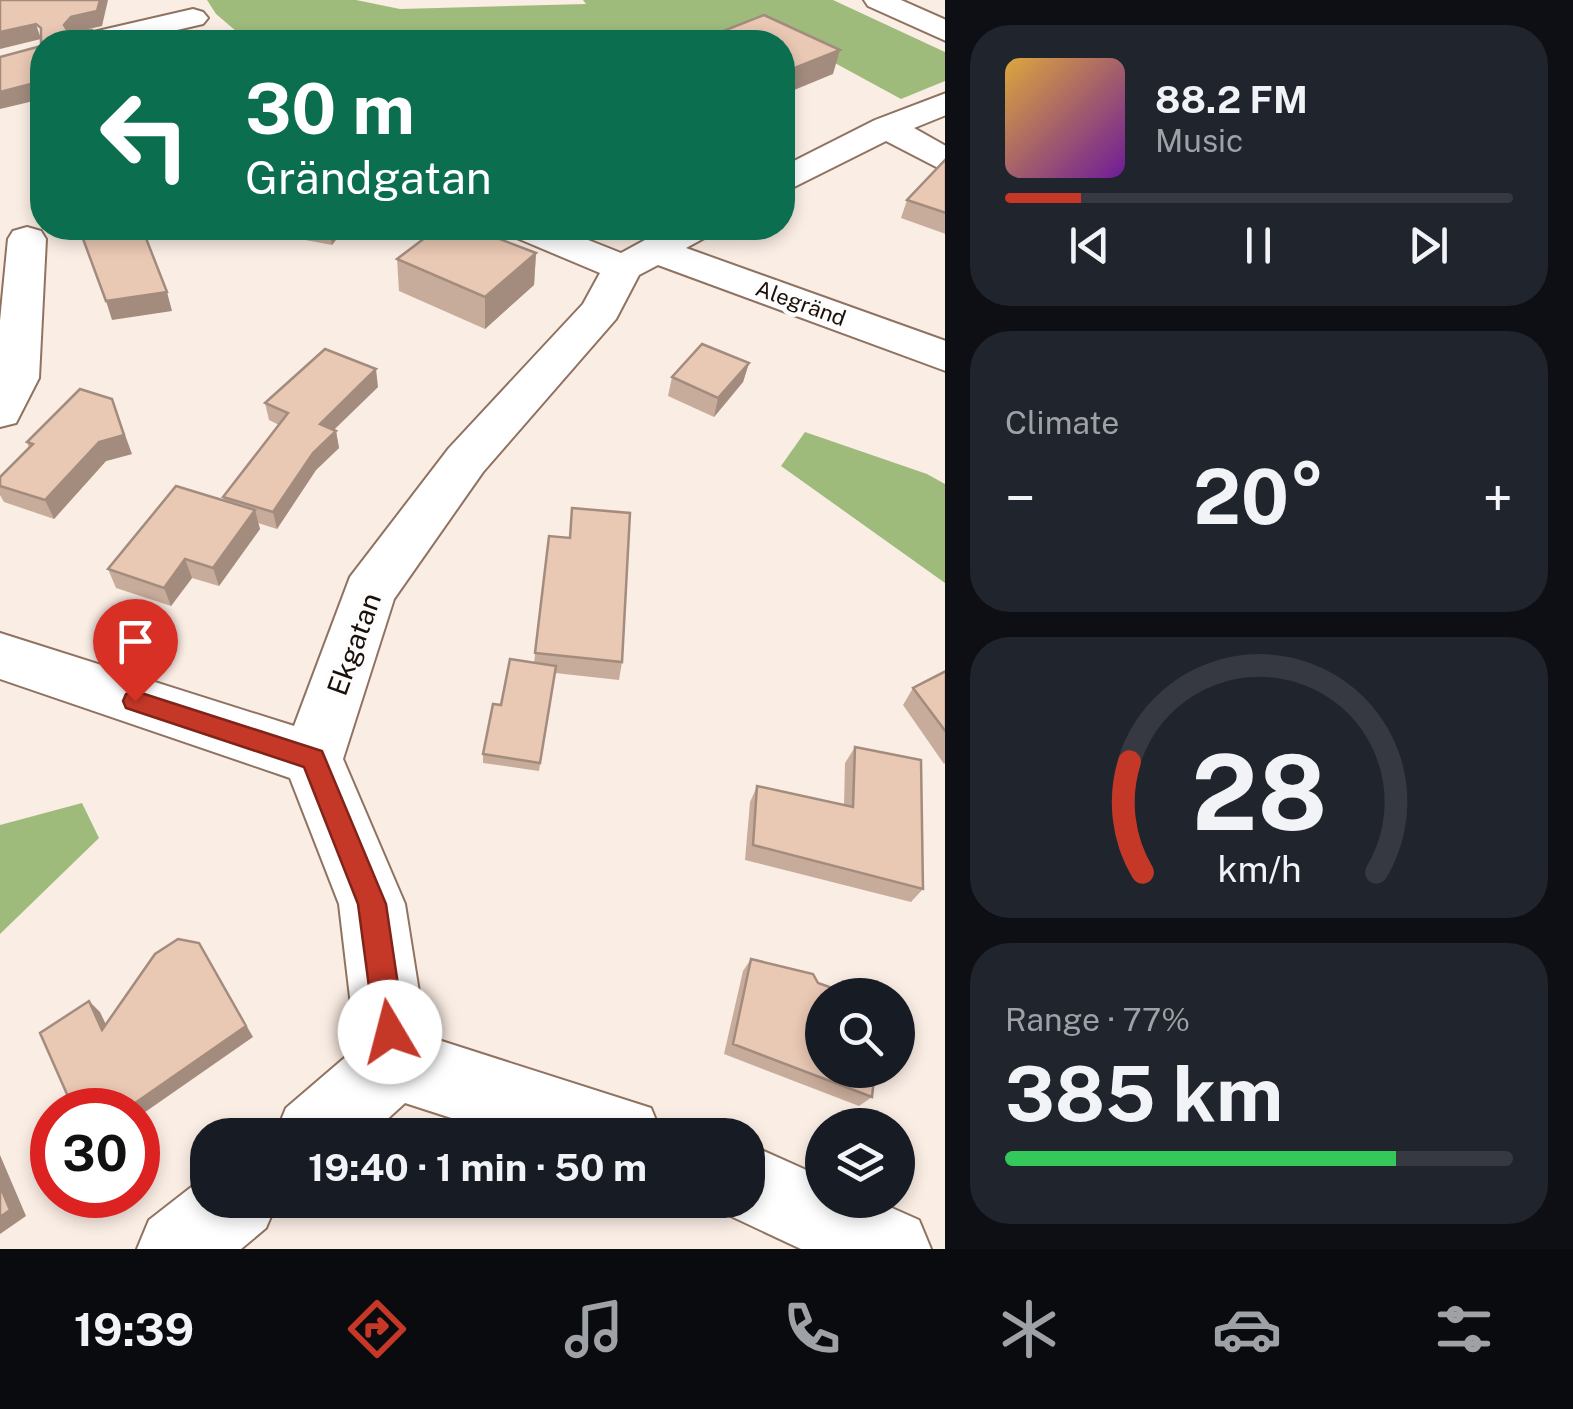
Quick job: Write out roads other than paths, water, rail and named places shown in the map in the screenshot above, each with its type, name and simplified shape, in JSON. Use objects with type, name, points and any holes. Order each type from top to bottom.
[{"type":"street","points":[[878,0],[945,32]]},
{"type":"street","points":[[123,30],[186,9],[209,30]]},
{"type":"street","points":[[795,175],[887,127],[945,102]]},
{"type":"street","points":[[887,127],[945,159]]},
{"type":"street","points":[[0,412],[17,378],[28,239]]},
{"type":"street","name":"Alegränd","points":[[601,240],[658,249],[945,358]]},
{"type":"street","name":"Ekgatan","points":[[314,759],[369,592],[466,460],[658,249]]},
{"type":"street","points":[[0,656],[314,759],[372,904],[394,1063]]},
{"type":"street","points":[[331,1118],[394,1063]]},
{"type":"street","points":[[394,1063],[570,1118]]},
{"type":"street","points":[[765,1192],[890,1249]]},
{"type":"street","points":[[178,1249],[216,1218]]}]
